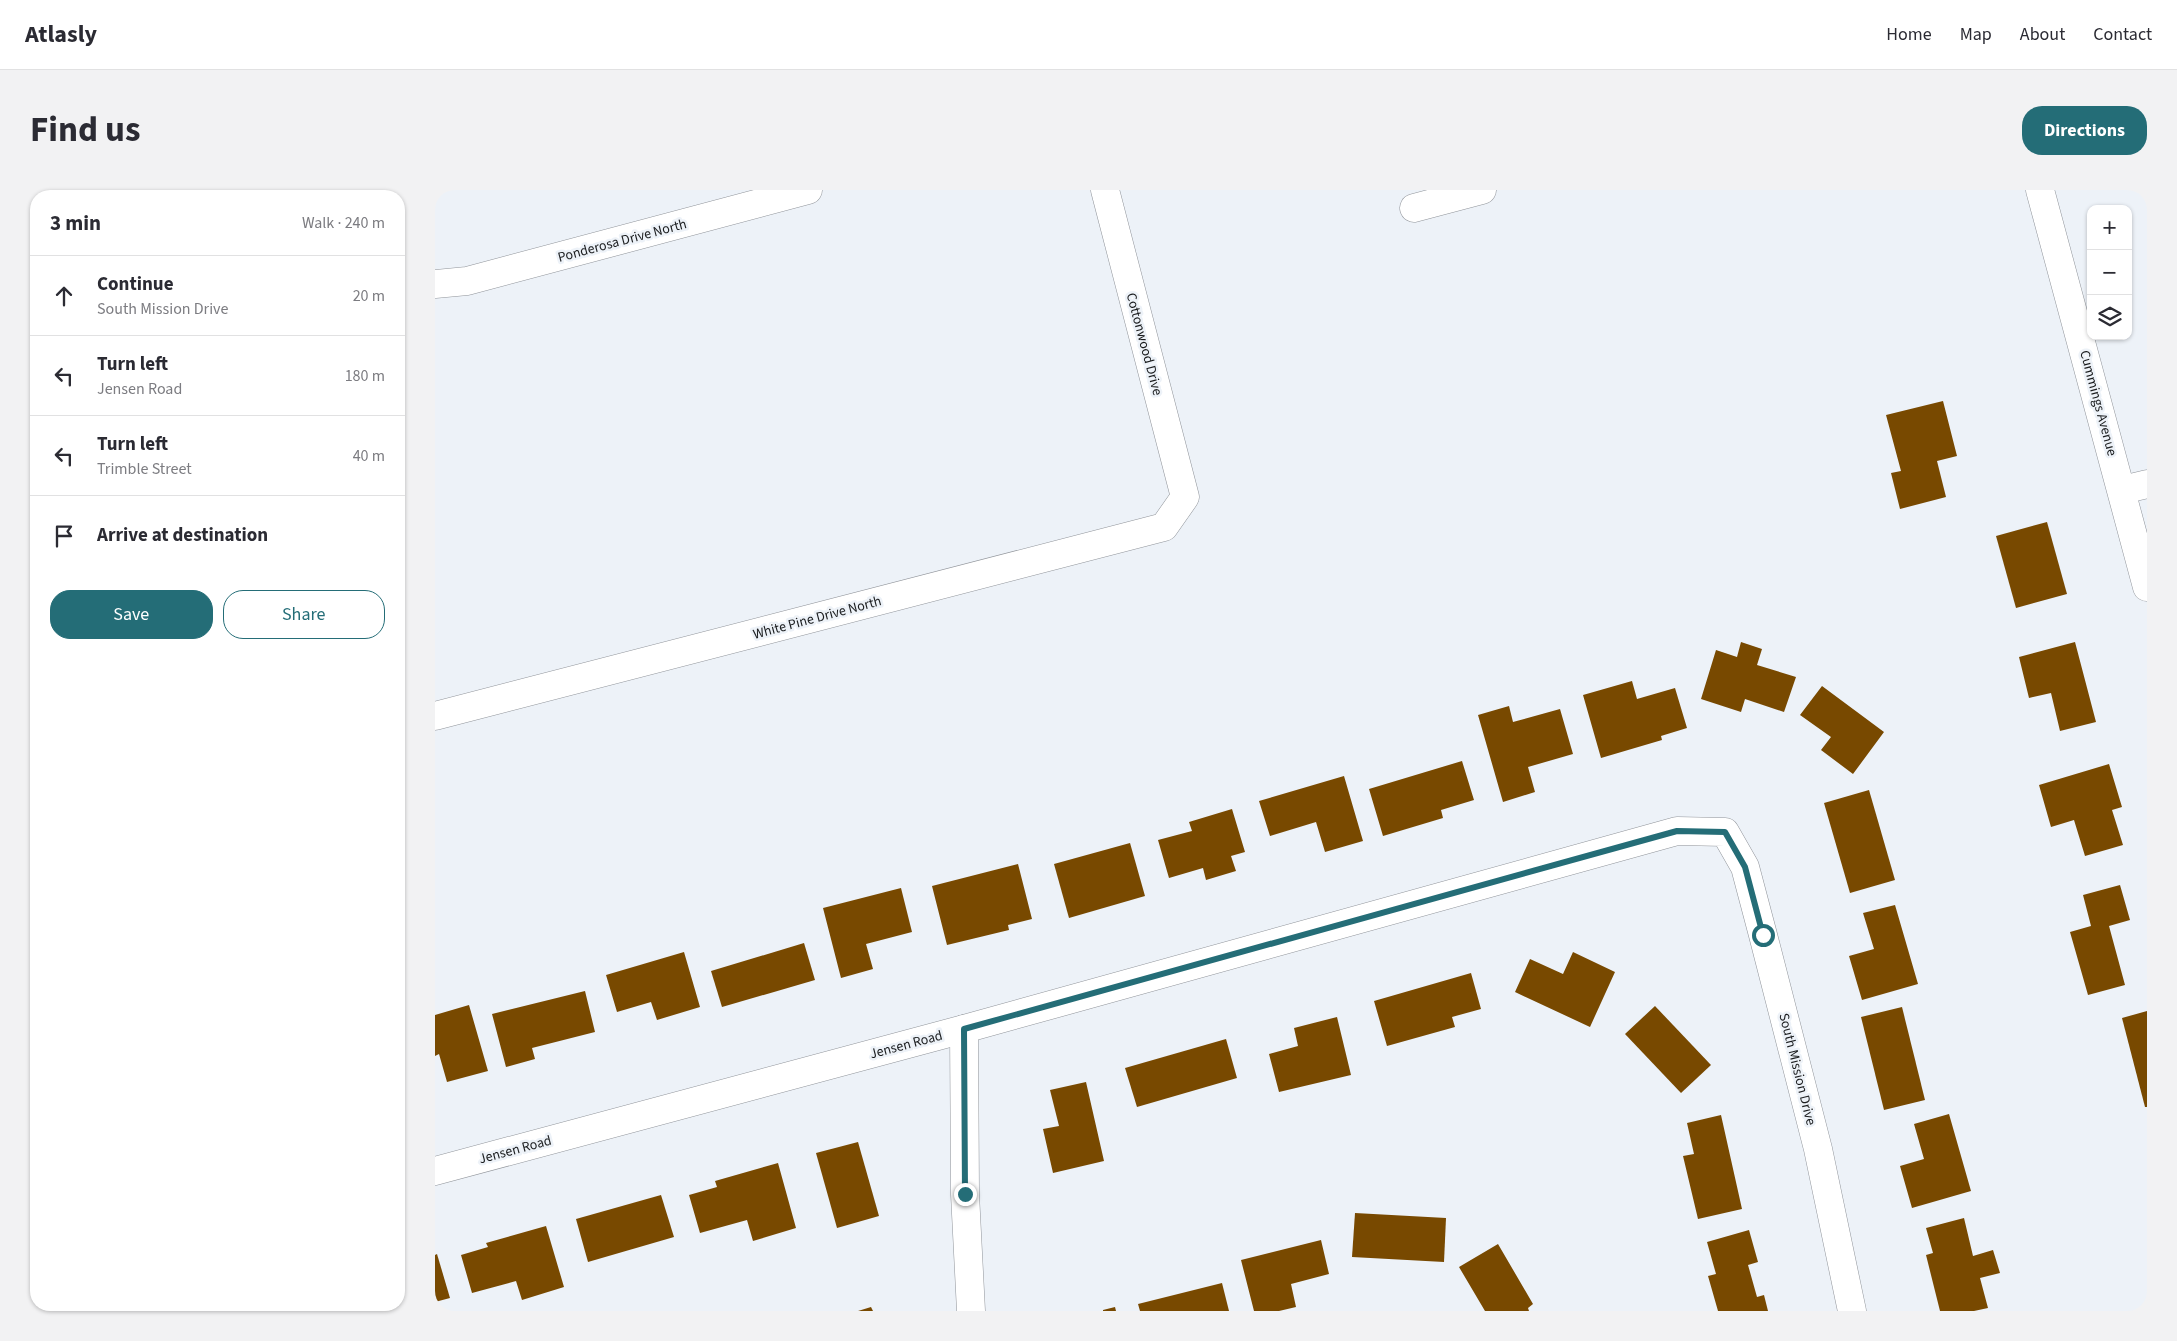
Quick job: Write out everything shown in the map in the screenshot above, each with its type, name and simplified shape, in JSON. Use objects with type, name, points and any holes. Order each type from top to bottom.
[{"type":"street","name":"Ponderosa Drive North","points":[[435,284],[467,281],[808,190]]},
{"type":"street","name":"Cottonwood Drive","points":[[1105,190],[1185,497]]},
{"type":"street","points":[[1413,208],[1482,190]]},
{"type":"street","name":"Cummings Avenue","points":[[2040,190],[2134,487],[2147,587]]},
{"type":"street","name":"White Pine Drive North","points":[[435,716],[1163,527],[1185,497]]},
{"type":"street","name":"Jensen Road","points":[[435,1170],[964,1029],[1677,831],[1725,832]]},
{"type":"street","name":"South Mission Drive","points":[[1725,832],[1745,867],[1818,1149],[1852,1311]]},
{"type":"street","points":[[964,1029],[965,1194],[971,1311]]},
{"type":"building","points":[[1943,401],[1957,456],[1937,461],[1946,497],[1900,509],[1891,473],[1901,471],[1886,415]]},
{"type":"building","points":[[2047,522],[2067,594],[2016,608],[1996,536]]},
{"type":"building","points":[[1741,642],[1762,649],[1757,665],[1796,677],[1784,712],[1745,699],[1741,712],[1701,699],[1716,650],[1737,657]]},
{"type":"building","points":[[2075,642],[2096,722],[2060,731],[2051,693],[2029,698],[2019,657]]},
{"type":"building","points":[[1632,681],[1637,699],[1675,688],[1687,728],[1661,736],[1662,740],[1601,758],[1583,695]]},
{"type":"building","points":[[1822,686],[1884,732],[1853,774],[1821,750],[1831,737],[1800,715]]},
{"type":"building","points":[[1509,706],[1513,722],[1560,709],[1573,754],[1528,767],[1535,792],[1503,802],[1478,715]]},
{"type":"building","points":[[1462,761],[1474,800],[1441,810],[1443,818],[1383,836],[1369,789]]},
{"type":"building","points":[[2109,764],[2122,807],[2112,810],[2123,845],[2085,856],[2074,820],[2051,827],[2039,785]]},
{"type":"building","points":[[1344,776],[1363,841],[1325,852],[1316,822],[1270,836],[1259,801]]},
{"type":"building","points":[[1869,790],[1895,880],[1850,893],[1824,803]]},
{"type":"building","points":[[1232,809],[1245,852],[1231,856],[1236,871],[1206,880],[1203,868],[1169,878],[1158,840],[1192,831],[1189,822]]},
{"type":"building","points":[[1130,843],[1145,896],[1069,918],[1054,864]]},
{"type":"building","points":[[1018,864],[1032,919],[1008,925],[1009,930],[947,945],[932,886]]},
{"type":"building","points":[[2120,885],[2130,920],[2109,926],[2125,985],[2088,995],[2070,932],[2091,926],[2083,895]]},
{"type":"building","points":[[901,888],[912,932],[866,944],[873,969],[841,978],[823,908]]},
{"type":"building","points":[[1895,905],[1918,984],[1862,1000],[1849,956],[1874,949],[1863,913]]},
{"type":"building","points":[[804,943],[815,980],[722,1007],[711,971]]},
{"type":"building","points":[[684,952],[700,1007],[657,1020],[651,1002],[617,1012],[606,975]]},
{"type":"building","points":[[1573,952],[1615,972],[1590,1027],[1515,992],[1530,959],[1563,974]]},
{"type":"building","points":[[1471,973],[1481,1009],[1452,1017],[1455,1027],[1387,1046],[1374,1001]]},
{"type":"building","points":[[585,991],[595,1032],[532,1048],[535,1059],[506,1067],[492,1014]]},
{"type":"building","points":[[469,1005],[488,1071],[447,1082],[439,1054],[435,1056],[435,1015]]},
{"type":"building","points":[[1655,1006],[1711,1065],[1681,1093],[1625,1034]]},
{"type":"building","points":[[1902,1007],[1925,1100],[1884,1110],[1861,1017]]},
{"type":"building","points":[[2147,1011],[2147,1107],[2145,1107],[2122,1018]]},
{"type":"building","points":[[1337,1017],[1351,1075],[1279,1092],[1269,1054],[1298,1046],[1294,1028]]},
{"type":"building","points":[[1226,1039],[1237,1078],[1137,1107],[1125,1068]]},
{"type":"building","points":[[1086,1082],[1104,1161],[1053,1173],[1043,1129],[1059,1126],[1050,1090]]},
{"type":"building","points":[[1949,1114],[1971,1191],[1912,1208],[1900,1166],[1924,1159],[1914,1124]]},
{"type":"building","points":[[1721,1115],[1742,1209],[1698,1219],[1683,1156],[1694,1154],[1687,1123]]},
{"type":"building","points":[[858,1142],[879,1216],[837,1228],[816,1153]]},
{"type":"building","points":[[778,1163],[796,1228],[753,1241],[747,1220],[700,1233],[689,1195],[717,1187],[715,1181]]},
{"type":"building","points":[[661,1195],[674,1237],[588,1262],[576,1219]]},
{"type":"building","points":[[1355,1213],[1446,1218],[1444,1262],[1352,1257]]},
{"type":"building","points":[[1964,1218],[1973,1256],[1993,1250],[2000,1273],[1980,1278],[1988,1308],[1974,1311],[1940,1311],[1926,1255],[1933,1253],[1926,1228]]},
{"type":"building","points":[[546,1226],[564,1287],[522,1300],[516,1281],[472,1293],[461,1255],[488,1247],[486,1243]]},
{"type":"building","points":[[1749,1230],[1758,1262],[1748,1265],[1757,1297],[1764,1295],[1768,1311],[1718,1311],[1708,1276],[1716,1274],[1707,1242]]},
{"type":"building","points":[[1321,1240],[1329,1274],[1291,1284],[1296,1307],[1279,1311],[1254,1311],[1241,1260]]},
{"type":"building","points":[[1498,1244],[1533,1304],[1528,1308],[1529,1311],[1485,1311],[1459,1267]]},
{"type":"building","points":[[437,1254],[450,1298],[435,1302],[435,1255]]},
{"type":"building","points":[[1222,1283],[1229,1311],[1140,1311],[1138,1304]]},
{"type":"building","points":[[871,1307],[873,1311],[858,1311]]},
{"type":"building","points":[[1115,1307],[1116,1311],[1103,1311],[1103,1310]]},
{"type":"route","points":[[965,1194],[964,1029],[1677,831],[1725,832],[1745,867],[1763,935]]}]
